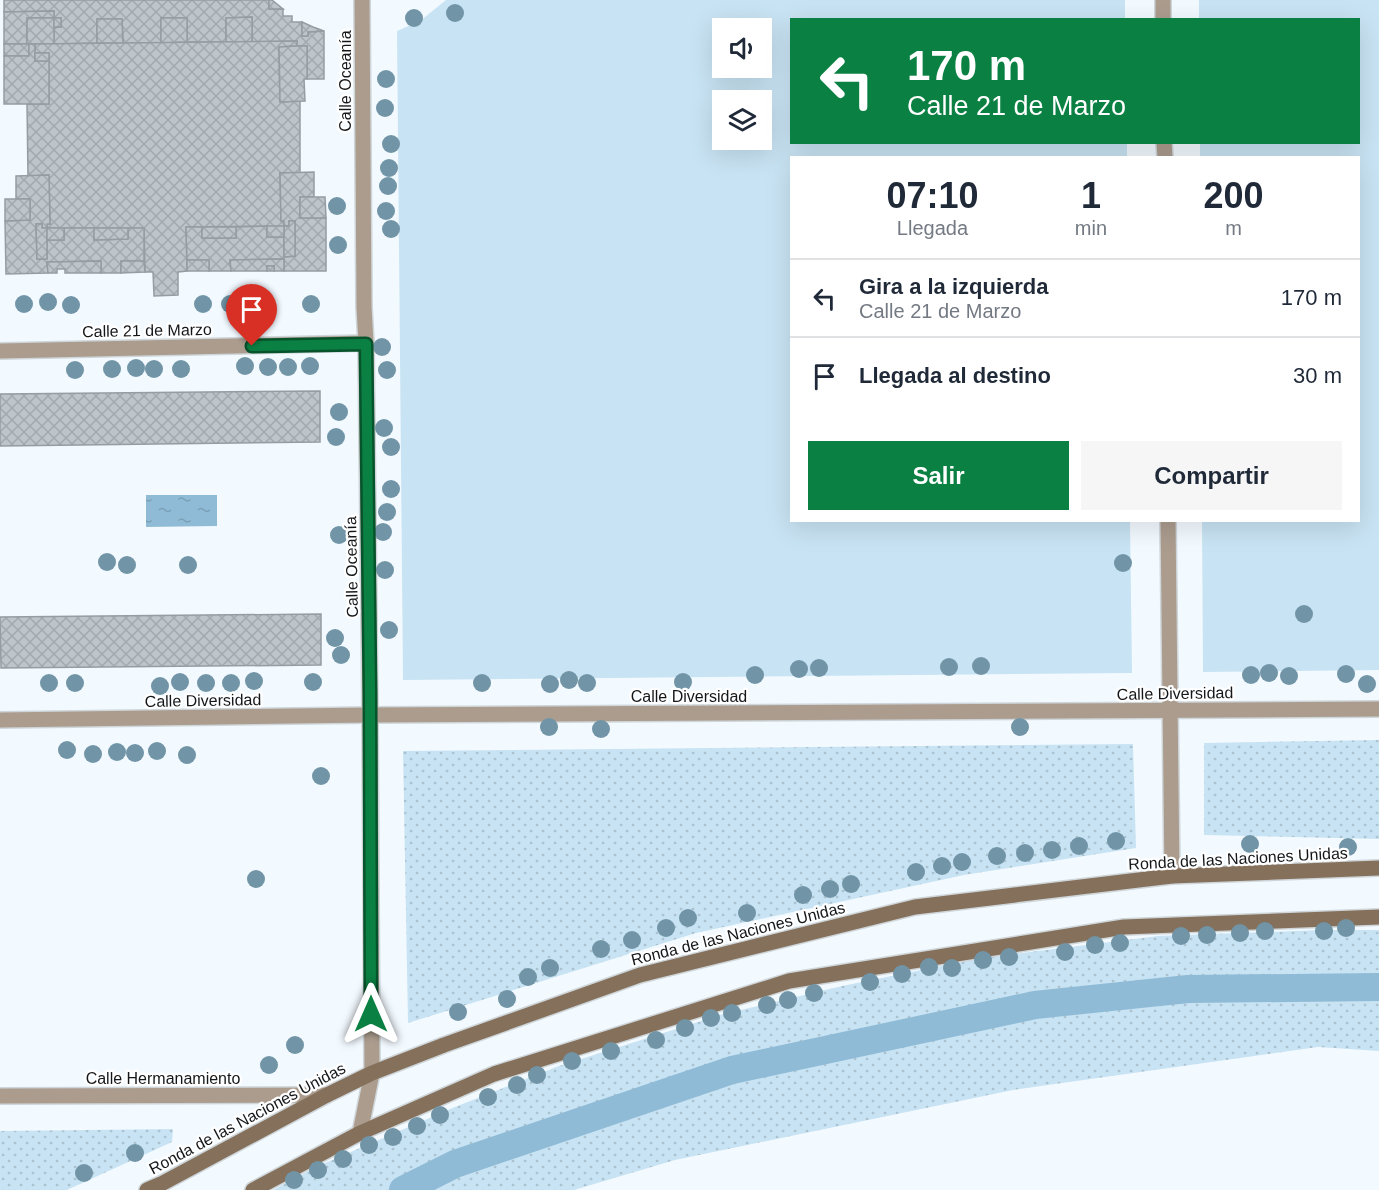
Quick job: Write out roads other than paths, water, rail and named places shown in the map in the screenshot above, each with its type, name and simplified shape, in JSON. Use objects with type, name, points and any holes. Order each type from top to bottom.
[{"type":"street","name":"Calle Oceanía","points":[[360,1132],[372,1073],[362,0]]},
{"type":"street","points":[[1162,0],[1163,18]]},
{"type":"street","name":"Calle 21 de Marzo","points":[[0,351],[366,344]]},
{"type":"street","points":[[1168,522],[1172,876]]},
{"type":"street","name":"Calle Diversidad","points":[[0,720],[370,715],[1379,709]]},
{"type":"street","name":"Ronda de las Naciones Unidas","points":[[147,1190],[372,1073],[640,975],[915,907],[1172,876],[1379,868]]},
{"type":"street","points":[[253,1190],[360,1132],[494,1074],[789,981],[1124,927],[1379,917]]},
{"type":"street","name":"Calle Hermanamiento","points":[[0,1096],[327,1095]]},
{"type":"water","points":[[146,495],[217,495],[217,526],[146,527]]},
{"type":"waterway","points":[[403,1190],[455,1164],[732,1070],[1035,1005],[1188,989],[1379,987]]}]
